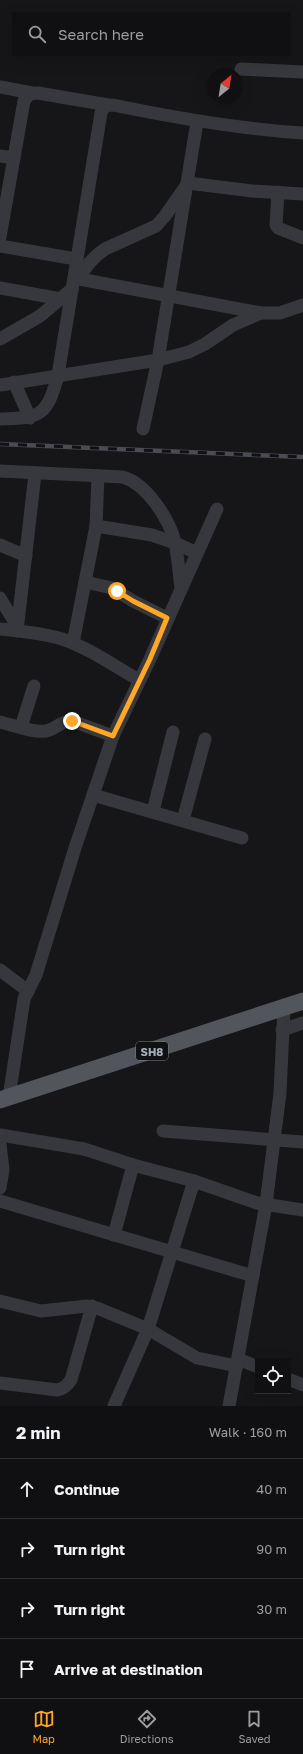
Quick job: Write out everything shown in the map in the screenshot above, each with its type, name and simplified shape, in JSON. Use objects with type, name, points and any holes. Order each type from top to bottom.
[{"type":"main road","name":"SH8","points":[[4,1098],[303,1001]]},
{"type":"street","points":[[243,69],[303,72]]},
{"type":"street","points":[[0,88],[108,105],[197,122],[267,131],[303,133]]},
{"type":"street","points":[[0,237],[24,102],[27,96],[32,93]]},
{"type":"street","points":[[0,419],[30,418],[37,415],[49,401],[58,375],[101,113],[103,108],[108,105]]},
{"type":"street","points":[[143,429],[158,360],[197,122]]},
{"type":"street","points":[[0,156],[14,158]]},
{"type":"street","points":[[188,183],[303,194]]},
{"type":"street","points":[[0,339],[40,316],[61,299],[88,263],[98,253],[160,223],[188,183]]},
{"type":"street","points":[[278,192],[276,225],[278,228],[303,238]]},
{"type":"street","points":[[0,246],[76,259]]},
{"type":"street","points":[[74,282],[168,295],[261,313],[280,313],[303,305]]},
{"type":"street","points":[[0,288],[61,299]]},
{"type":"street","points":[[0,385],[158,360],[189,352],[205,344],[233,325],[261,313]]},
{"type":"street","points":[[14,382],[30,418]]},
{"type":"street","points":[[0,471],[35,474],[123,477],[135,481],[142,487],[166,521],[175,543],[181,588]]},
{"type":"street","points":[[17,628],[35,474]]},
{"type":"street","points":[[73,644],[96,526],[98,476]]},
{"type":"street","points":[[4,1098],[22,1007],[36,974],[113,736],[150,659],[216,509]]},
{"type":"street","points":[[96,526],[152,535],[175,543],[196,553]]},
{"type":"street","points":[[0,545],[26,556]]},
{"type":"street","points":[[85,582],[112,588],[133,601],[167,618]]},
{"type":"street","points":[[0,598],[17,628]]},
{"type":"street","points":[[0,629],[17,628],[73,644],[139,680]]},
{"type":"street","points":[[21,727],[34,686]]},
{"type":"street","points":[[0,722],[46,731],[65,721],[72,721],[113,736]]},
{"type":"street","points":[[152,811],[173,732]]},
{"type":"street","points":[[183,820],[205,739]]},
{"type":"street","points":[[93,795],[242,838]]},
{"type":"street","points":[[0,970],[28,991]]},
{"type":"street","points":[[229,1406],[266,1204],[280,1094],[284,1008]]},
{"type":"street","points":[[282,1030],[303,1023]]},
{"type":"street","points":[[163,1131],[303,1142]]},
{"type":"street","points":[[0,1135],[84,1149],[133,1165],[194,1180],[247,1199],[266,1204],[303,1210]]},
{"type":"street","points":[[0,1144],[3,1170],[0,1188]]},
{"type":"street","points":[[114,1235],[133,1165]]},
{"type":"street","points":[[114,1406],[148,1329],[173,1253],[194,1180]]},
{"type":"street","points":[[0,1201],[253,1276]]},
{"type":"street","points":[[0,1301],[40,1311],[92,1306],[148,1329],[197,1358],[255,1366]]},
{"type":"street","points":[[0,1383],[57,1390],[62,1389],[67,1385],[71,1380],[92,1306]]},
{"type":"street","points":[[291,1380],[303,1385]]},
{"type":"railway","points":[[0,444],[303,457]]},
{"type":"route","points":[[72,721],[113,736],[118,722],[150,659],[167,618],[127,598],[117,591]]}]
